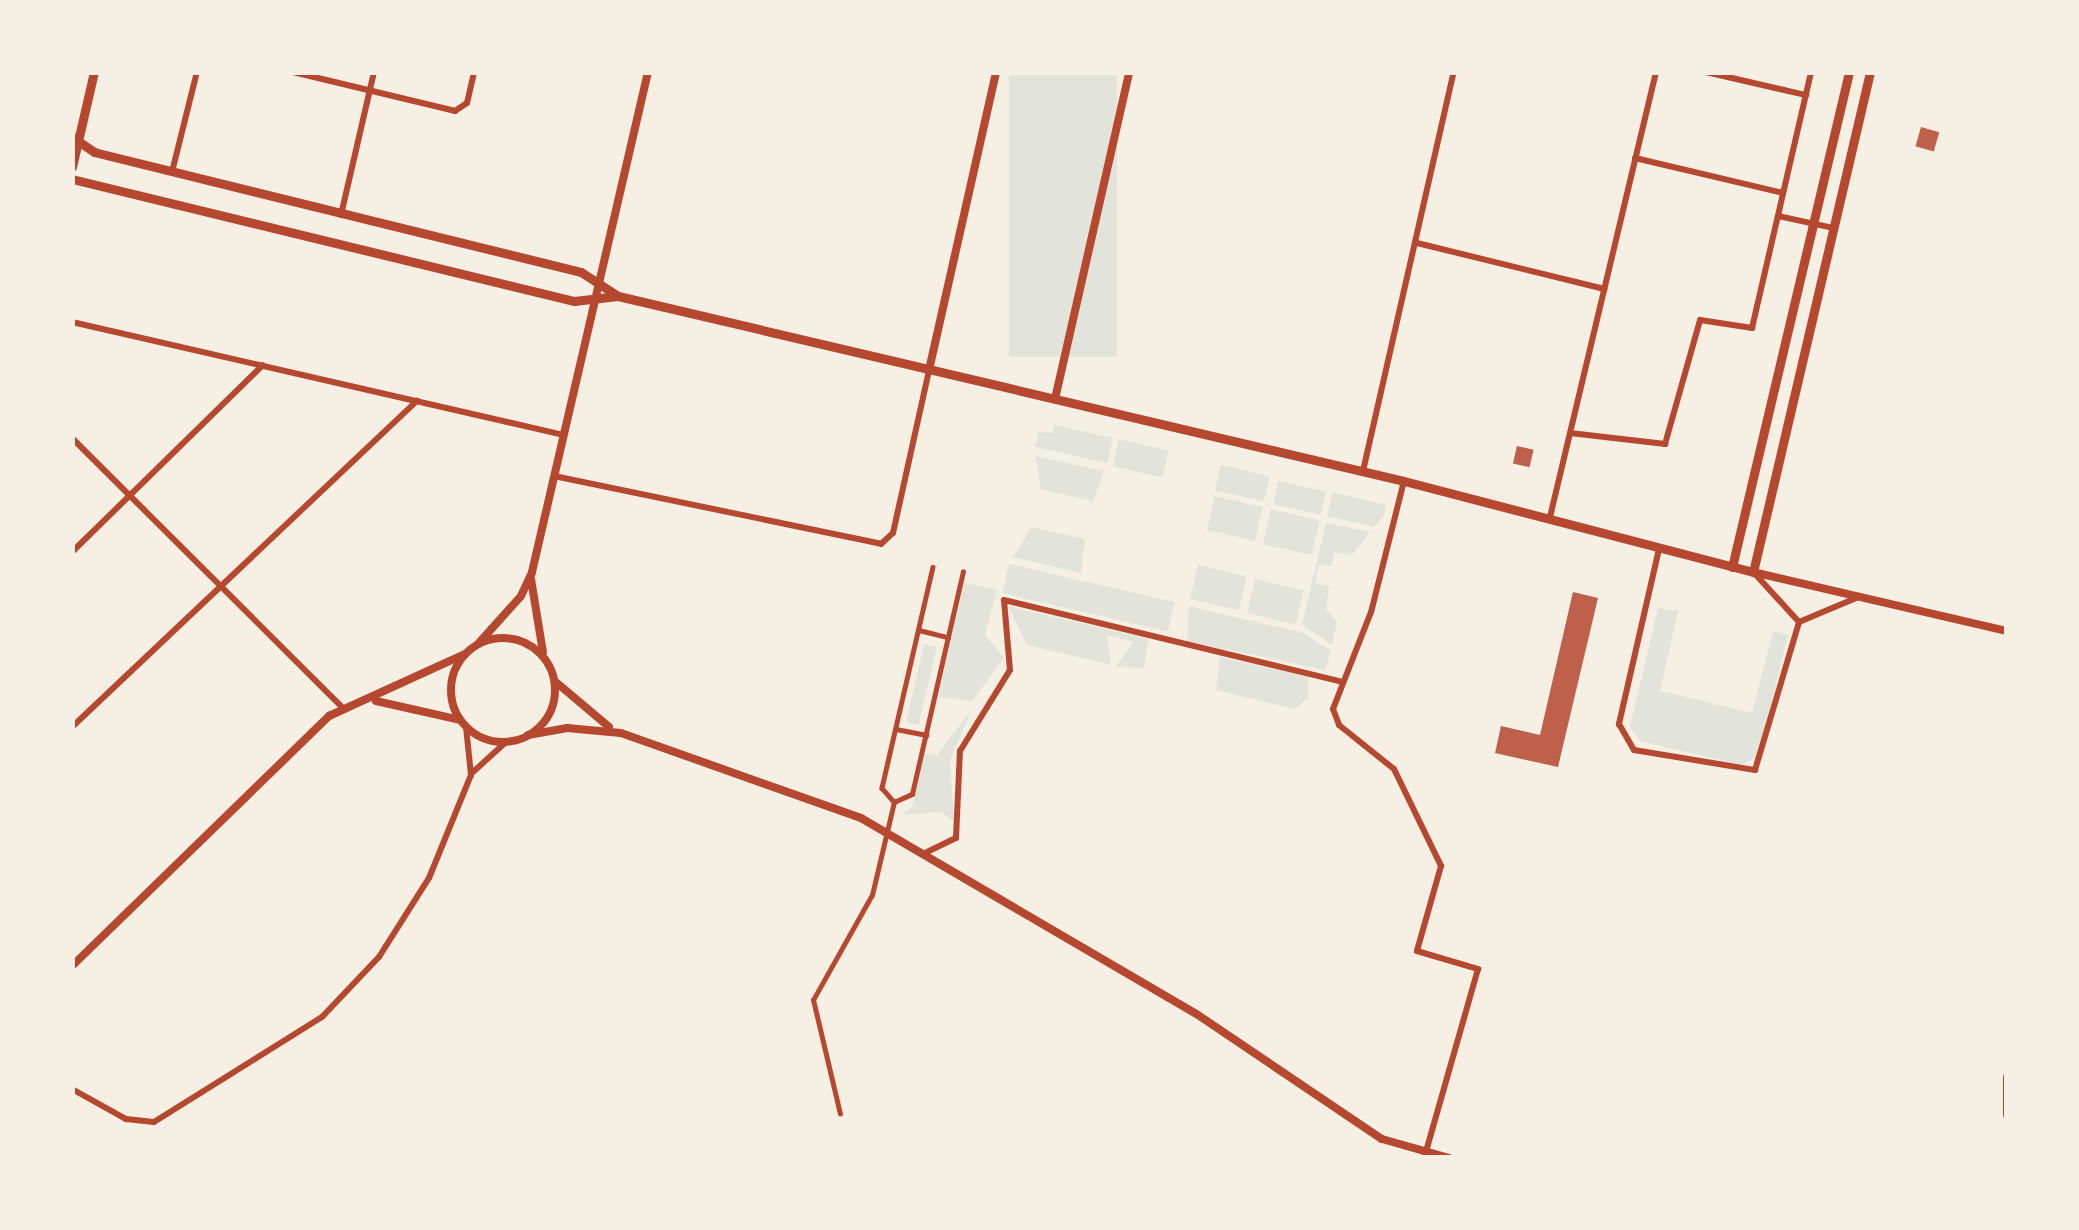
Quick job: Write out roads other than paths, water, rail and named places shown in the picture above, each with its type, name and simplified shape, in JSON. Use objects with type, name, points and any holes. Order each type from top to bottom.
[{"type":"main road","points":[[72,167],[74,142],[94,72]]},
{"type":"main road","points":[[1732,567],[1849,72]]},
{"type":"main road","points":[[72,179],[574,301],[618,296],[1364,471],[1754,572],[1870,72]]},
{"type":"main road","points":[[74,142],[172,172],[581,272],[618,296]]},
{"type":"street","points":[[172,172],[197,72]]},
{"type":"street","points":[[293,72],[454,111],[467,103],[474,72]]},
{"type":"street","points":[[341,215],[374,72]]},
{"type":"street","points":[[72,966],[343,708],[375,700],[465,654],[521,596],[532,572],[565,436],[648,72]]},
{"type":"street","points":[[554,476],[847,543],[881,544],[893,533],[996,72]]},
{"type":"street","points":[[1055,400],[1129,72]]},
{"type":"street","points":[[1364,471],[1454,72]]},
{"type":"street","points":[[1550,517],[1656,72]]},
{"type":"street","points":[[1706,72],[1806,95]]},
{"type":"street","points":[[1570,434],[1647,448],[1671,440],[1700,320],[1752,328],[1811,72]]},
{"type":"street","points":[[1635,158],[1783,193]]},
{"type":"street","points":[[1778,217],[1833,228]]},
{"type":"street","points":[[1417,243],[1604,290]]},
{"type":"street","points":[[72,322],[565,436]]},
{"type":"street","points":[[72,552],[263,365]]},
{"type":"street","points":[[72,727],[417,401]]},
{"type":"street","points":[[72,438],[343,708]]},
{"type":"street","points":[[1404,481],[1371,612],[1340,681],[1333,710],[1339,725],[1394,769],[1442,869],[1417,951],[1478,969],[1425,1155]]},
{"type":"street","points":[[1659,549],[1619,724],[1634,750],[1755,770],[1798,622]]},
{"type":"street","points":[[894,804],[882,788],[933,567]]},
{"type":"street","points":[[532,572],[532,617],[554,678],[575,705],[621,734]]},
{"type":"street","points":[[840,1114],[813,1000],[872,895],[894,804],[912,794],[963,572]]},
{"type":"street","points":[[1754,572],[2007,631]]},
{"type":"street","points":[[1754,572],[1798,622]]},
{"type":"street","points":[[1798,622],[1856,598]]},
{"type":"street","points":[[927,853],[956,838],[960,751],[1010,670],[1004,600],[1340,681]]},
{"type":"street","points":[[919,630],[948,637]]},
{"type":"street","points":[[478,644],[510,638],[546,660]]},
{"type":"street","points":[[465,654],[451,688],[464,724],[471,775]]},
{"type":"street","points":[[528,735],[550,711],[554,678]]},
{"type":"street","points":[[375,700],[464,724],[506,742]]},
{"type":"street","points":[[72,1089],[126,1119],[154,1122],[224,1086],[322,1017],[379,957],[429,878],[471,775],[506,742],[567,728],[621,734],[824,803],[927,853],[1195,1013],[1382,1138],[1425,1155],[1449,1158]]},
{"type":"street","points":[[896,729],[926,735]]},
{"type":"street","points":[[72,949],[82,959]]},
{"type":"street","points":[[2007,1077],[2007,1115]]}]
